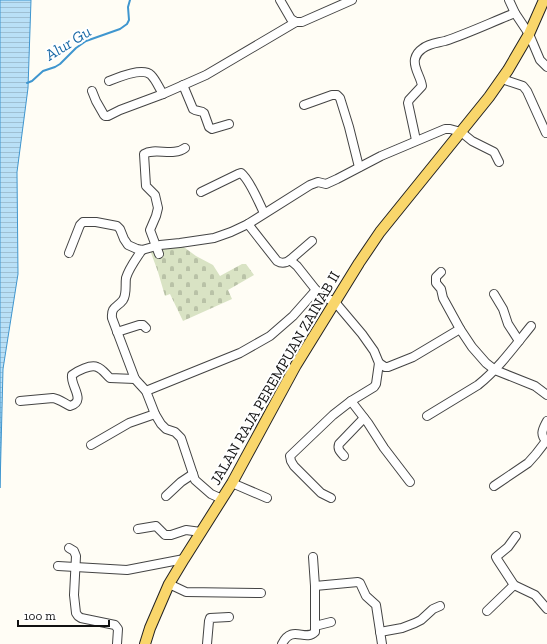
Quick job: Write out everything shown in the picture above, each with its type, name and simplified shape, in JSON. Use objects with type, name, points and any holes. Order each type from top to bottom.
[{"type":"main road","name":"JALAN RAJA PEREMPUAN ZAINAB II","points":[[145,644],[150,628],[169,584],[232,483],[296,365],[359,263],[380,232],[502,79],[529,34],[544,0]]},
{"type":"street","points":[[280,0],[291,19],[296,22]]},
{"type":"street","points":[[92,91],[105,116],[163,94],[206,75],[296,22],[302,22],[352,0]]},
{"type":"street","points":[[508,0],[514,13],[529,34],[540,60],[547,67]]},
{"type":"street","points":[[416,140],[408,103],[422,86],[415,66],[415,60],[419,51],[430,44],[444,41],[514,13]]},
{"type":"street","points":[[109,81],[142,71],[148,72],[154,78],[163,94]]},
{"type":"street","points":[[502,79],[523,86],[527,91],[546,133]]},
{"type":"street","points":[[183,85],[193,110],[204,112],[209,127],[212,129],[229,124]]},
{"type":"street","points":[[304,105],[332,95],[337,95],[340,98],[349,127],[358,167]]},
{"type":"street","points":[[68,253],[82,222],[96,222],[117,226],[128,245],[137,250],[157,250],[214,238],[248,224],[310,184],[318,182],[326,184],[381,156],[445,129],[461,132],[472,141],[494,152],[499,162]]},
{"type":"street","points":[[157,250],[150,230],[158,208],[155,195],[146,186],[144,154],[149,152],[170,152],[185,148]]},
{"type":"street","points":[[201,192],[241,173],[245,176],[264,213]]},
{"type":"street","points":[[248,224],[280,263],[290,260],[312,241]]},
{"type":"street","points":[[142,250],[126,278],[124,299],[115,307],[112,312],[112,318],[135,379],[146,391],[155,414],[164,428],[175,432],[181,438],[195,480],[211,494],[222,499]]},
{"type":"street","points":[[290,260],[316,290],[322,296],[335,303],[362,334],[374,351],[379,363],[374,388],[351,401],[333,414],[290,456],[294,466],[321,493],[331,498]]},
{"type":"street","points":[[441,272],[436,277],[436,283],[441,289],[443,298],[460,329],[472,347],[486,363],[495,370],[535,386],[547,395]]},
{"type":"street","points":[[146,391],[240,353],[270,336],[293,316],[316,290]]},
{"type":"street","points":[[494,294],[503,309],[508,324],[519,341]]},
{"type":"street","points":[[117,332],[139,325],[143,325],[146,328]]},
{"type":"street","points":[[427,416],[478,385],[495,370],[531,326]]},
{"type":"street","points":[[379,363],[385,367],[388,367],[412,357],[460,329]]},
{"type":"street","points":[[20,401],[53,398],[70,406],[74,405],[78,398],[72,375],[92,366],[97,366],[110,378],[135,379]]},
{"type":"street","points":[[351,401],[391,458],[410,482]]},
{"type":"street","points":[[91,446],[129,424],[155,414]]},
{"type":"street","points":[[344,456],[338,450],[339,444],[364,418]]},
{"type":"street","points":[[494,486],[528,463],[547,441],[542,436],[542,432],[547,421]]},
{"type":"street","points":[[166,496],[181,482],[193,474]]},
{"type":"street","points":[[232,483],[267,498]]},
{"type":"street","points":[[138,529],[156,526],[165,535],[171,535],[186,530],[201,532]]},
{"type":"street","points":[[516,536],[508,547],[496,557],[514,585],[535,595],[547,609]]},
{"type":"street","points":[[70,548],[74,551],[76,556],[73,568],[76,613],[80,618],[116,625],[118,629],[117,644]]},
{"type":"street","points":[[282,644],[286,638],[293,634],[312,634],[315,632],[315,586],[313,557]]},
{"type":"street","points":[[58,566],[127,570],[184,559]]},
{"type":"street","points":[[315,586],[360,583],[366,596],[376,605],[382,644]]},
{"type":"street","points":[[169,584],[186,592],[261,593]]},
{"type":"street","points":[[487,611],[514,585]]},
{"type":"street","points":[[380,632],[402,628],[415,623],[440,606]]},
{"type":"street","points":[[207,644],[210,618],[229,617]]},
{"type":"street","points":[[315,626],[331,622]]},
{"type":"green space","points":[[181,245],[196,256],[213,265],[220,276],[242,264],[246,264],[254,275],[228,290],[232,299],[183,321],[170,294],[165,296],[150,250]]},
{"type":"water","points":[[0,0],[31,0],[28,88],[17,172],[18,274],[3,369],[0,488]]},
{"type":"waterway","name":"Alur Gu","points":[[27,83],[32,81],[43,71],[60,64],[76,48],[86,41],[120,29],[127,24],[129,20],[128,7],[130,0]]}]
